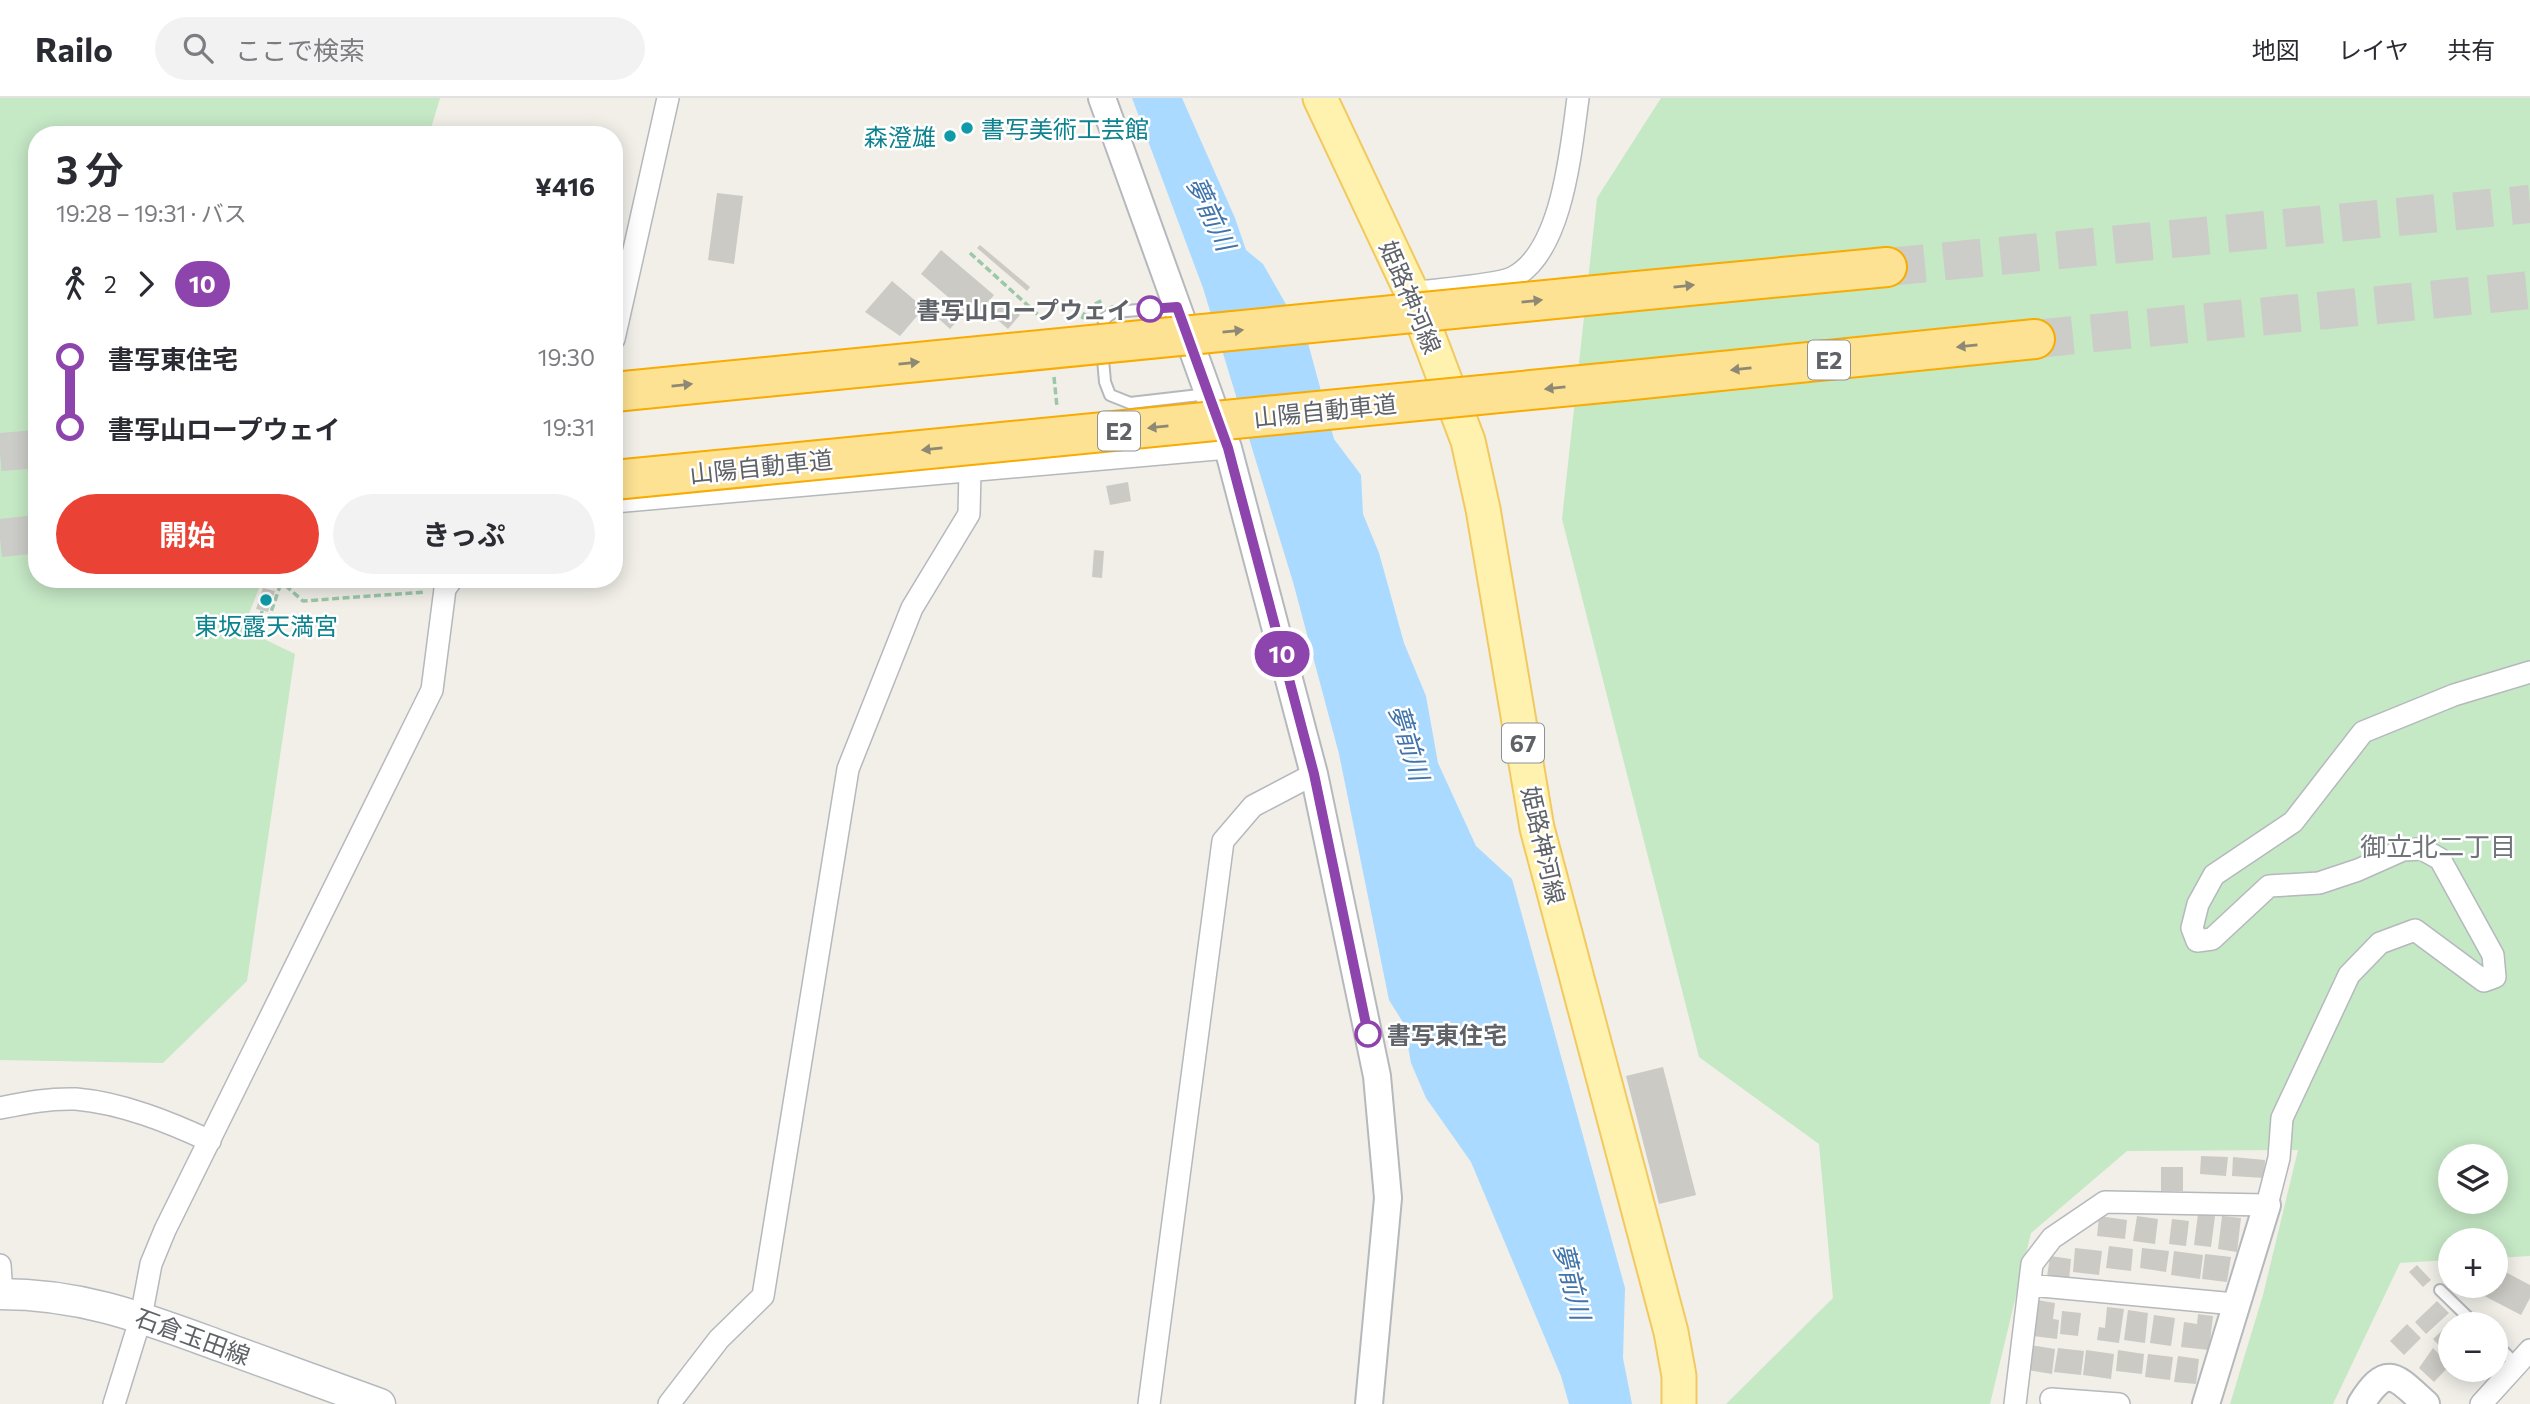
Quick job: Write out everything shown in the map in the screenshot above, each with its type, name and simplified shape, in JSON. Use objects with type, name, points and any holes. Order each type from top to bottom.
[{"type":"highway","points":[[623,391],[1887,267]]},
{"type":"highway","name":"山陽自動車道","points":[[623,479],[2035,339]]},
{"type":"main road","name":"姫路神河線","points":[[1320,98],[1412,293],[1468,442],[1483,509],[1537,828],[1671,1332],[1679,1376],[1679,1404]]},
{"type":"main road","name":"石倉玉田線","points":[[1,1284],[81,1300],[141,1317],[380,1404]]},
{"type":"street","points":[[623,299],[668,98]]},
{"type":"street","points":[[1102,98],[1228,448],[1314,774],[1377,1076],[1388,1198],[1369,1404]]},
{"type":"street","points":[[1412,293],[1512,278],[1543,251],[1568,171],[1578,98]]},
{"type":"street","points":[[623,501],[1228,448]]},
{"type":"street","points":[[669,1404],[719,1339],[763,1296],[848,769],[912,608],[969,514],[970,471]]},
{"type":"street","points":[[114,1404],[141,1317],[151,1264],[432,690],[444,588]]},
{"type":"street","points":[[2206,1404],[2267,1205],[2279,1158],[2282,1118],[2349,975],[2380,943],[2415,930],[2484,981],[2495,977],[2493,955],[2440,859],[2422,849],[2403,850],[2358,870],[2319,883],[2269,886],[2212,939],[2197,941],[2192,929],[2198,904],[2214,875],[2292,822],[2362,732],[2454,695],[2530,672]]},
{"type":"street","points":[[1149,1404],[1223,841],[1253,806],[1314,774]]},
{"type":"street","points":[[0,1108],[39,1100],[77,1100],[163,1119],[210,1140]]},
{"type":"street","points":[[2015,1404],[2032,1264],[2052,1238],[2105,1202],[2267,1205]]},
{"type":"street","points":[[2030,1285],[2235,1304]]},
{"type":"street","points":[[2481,1404],[2523,1357]]},
{"type":"street","points":[[2361,1404],[2374,1383],[2385,1378],[2398,1379],[2426,1404]]},
{"type":"street","points":[[2052,1399],[2119,1404]]},
{"type":"lane","points":[[1177,307],[1114,312],[1105,318],[1100,329],[1106,390],[1117,400],[1130,403],[1208,394]]},
{"type":"lane","points":[[2448,1298],[2463,1312]]},
{"type":"path","points":[[1082,329],[1087,308],[1104,300],[1116,299]]},
{"type":"path","points":[[262,611],[261,616],[269,618],[279,588]]},
{"type":"path","points":[[288,588],[303,601],[427,592],[433,588]]},
{"type":"green space","points":[[0,98],[440,98],[432,126],[28,126],[28,588],[259,588],[243,629],[295,654],[247,981],[163,1063],[0,1060]]},
{"type":"green space","points":[[1661,98],[2530,98],[2530,1256],[2508,1257],[2508,1228],[2438,1228],[2438,1261],[2400,1263],[2333,1404],[2230,1404],[2263,1295],[2298,1150],[2127,1151],[2031,1233],[1990,1404],[1726,1404],[1833,1298],[1819,1144],[1699,1057],[1562,519],[1597,198]]},
{"type":"water","name":"夢前川","points":[[1132,98],[1182,98],[1235,218],[1246,250],[1263,264],[1308,343],[1334,439],[1361,475],[1363,514],[1379,553],[1404,643],[1426,696],[1438,763],[1476,846],[1512,879],[1625,1288],[1623,1358],[1632,1404],[1569,1404],[1561,1376],[1471,1162],[1426,1098],[1411,1063],[1404,1024],[1389,1000],[1339,754],[1293,582],[1203,288]]},
{"type":"building","points":[[717,193],[743,196],[734,264],[708,260]]},
{"type":"building","points":[[980,245],[1030,287],[1027,291],[977,248]]},
{"type":"building","points":[[941,250],[994,295],[974,319],[921,274]]},
{"type":"building","points":[[892,281],[924,308],[900,336],[865,312]]},
{"type":"building","points":[[1008,305],[1020,315],[1008,329],[992,315],[1000,306],[1005,309]]},
{"type":"building","points":[[951,306],[962,315],[950,329],[939,319]]},
{"type":"building","points":[[1128,482],[1131,501],[1110,505],[1106,486]]},
{"type":"building","points":[[1094,550],[1104,551],[1102,578],[1092,577]]},
{"type":"building","name":"東坂露天満宮","points":[[263,588],[275,591],[268,612],[256,609]]},
{"type":"building","points":[[1663,1067],[1696,1195],[1659,1204],[1626,1076]]},
{"type":"building","points":[[2201,1156],[2228,1157],[2226,1176],[2200,1174]]},
{"type":"building","points":[[2233,1157],[2265,1160],[2264,1178],[2232,1176]]},
{"type":"building","points":[[2161,1167],[2183,1167],[2183,1191],[2161,1191]]},
{"type":"building","points":[[2198,1214],[2215,1216],[2211,1247],[2194,1245]]},
{"type":"building","points":[[2099,1216],[2127,1220],[2125,1239],[2097,1236]]},
{"type":"building","points":[[2137,1216],[2158,1219],[2155,1244],[2133,1241]]},
{"type":"building","points":[[2222,1216],[2241,1218],[2237,1252],[2218,1249]]},
{"type":"building","points":[[2172,1219],[2189,1221],[2186,1246],[2169,1244]]},
{"type":"building","points":[[2109,1246],[2133,1249],[2131,1271],[2106,1268]]},
{"type":"building","points":[[2075,1248],[2102,1251],[2099,1275],[2073,1272]]},
{"type":"building","points":[[2142,1248],[2169,1251],[2166,1272],[2140,1268]]},
{"type":"building","points":[[2174,1251],[2203,1255],[2200,1279],[2171,1275]]},
{"type":"building","points":[[2205,1254],[2231,1257],[2227,1282],[2202,1279]]},
{"type":"building","points":[[2050,1256],[2071,1259],[2069,1280],[2047,1277]]},
{"type":"building","points":[[2417,1265],[2431,1280],[2423,1287],[2409,1272]]},
{"type":"building","points":[[2508,1273],[2530,1285],[2530,1298],[2521,1315],[2488,1298],[2508,1298]]},
{"type":"building","points":[[2037,1300],[2055,1303],[2053,1319],[2059,1320],[2057,1339],[2033,1336]]},
{"type":"building","points":[[2437,1301],[2448,1312],[2438,1312],[2438,1323],[2426,1334],[2415,1322]]},
{"type":"building","points":[[2107,1307],[2124,1309],[2119,1343],[2097,1340],[2099,1327],[2105,1328]]},
{"type":"building","points":[[2128,1310],[2148,1313],[2145,1343],[2124,1340]]},
{"type":"building","points":[[2062,1311],[2081,1313],[2078,1336],[2060,1334]]},
{"type":"building","points":[[2198,1314],[2213,1316],[2209,1350],[2181,1347],[2184,1322],[2197,1324]]},
{"type":"building","points":[[2154,1315],[2175,1318],[2171,1346],[2150,1343]]},
{"type":"building","points":[[2407,1324],[2421,1338],[2404,1355],[2390,1341]]},
{"type":"building","points":[[2031,1345],[2055,1349],[2052,1374],[2028,1370]]},
{"type":"building","points":[[2058,1348],[2084,1351],[2081,1375],[2054,1372]]},
{"type":"building","points":[[2433,1348],[2438,1353],[2438,1378],[2434,1382],[2419,1368]]},
{"type":"building","points":[[2086,1350],[2114,1354],[2111,1379],[2083,1375]]},
{"type":"building","points":[[2118,1350],[2144,1354],[2142,1374],[2116,1371]]},
{"type":"building","points":[[2148,1354],[2173,1357],[2170,1380],[2145,1377]]},
{"type":"building","points":[[2178,1356],[2199,1359],[2196,1384],[2174,1382]]},
{"type":"tunnel","points":[[1887,267],[2530,204]]},
{"type":"tunnel","points":[[2035,339],[2530,290]]},
{"type":"tunnel","points":[[0,452],[28,450]]},
{"type":"tunnel","points":[[0,538],[28,535]]},
{"type":"bus line","name":"10","points":[[1150,309],[1177,307],[1228,448],[1314,774],[1368,1034]]},
{"type":"place","name":"書写美術工芸館","points":[[967,128]]},
{"type":"place","name":"森澄雄","points":[[950,136]]},
{"type":"place","name":"書写山ロープウェイ","points":[[1150,309]]},
{"type":"place","name":"東坂露天満宮","points":[[266,600]]},
{"type":"place","name":"書写東住宅","points":[[1368,1034]]},
{"type":"district","name":"御立北二丁目","points":[[2438,845]]}]
